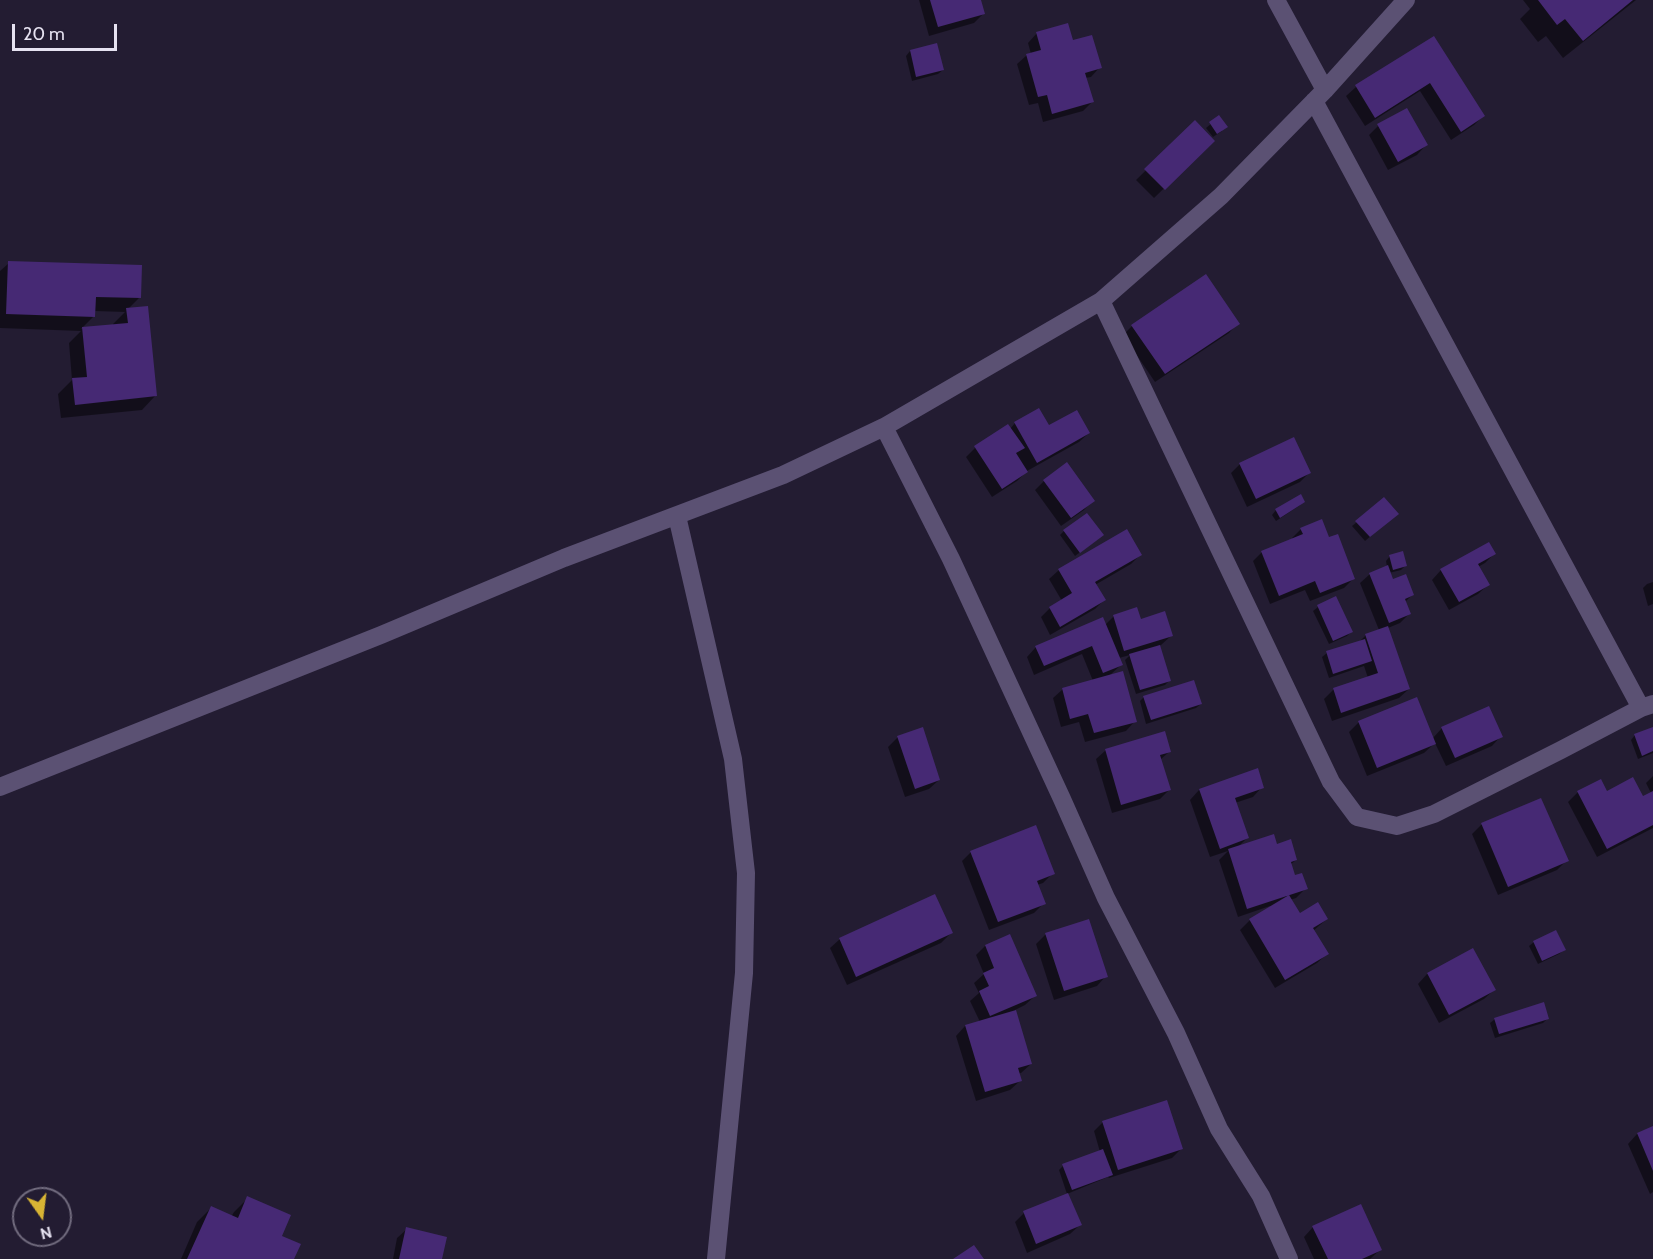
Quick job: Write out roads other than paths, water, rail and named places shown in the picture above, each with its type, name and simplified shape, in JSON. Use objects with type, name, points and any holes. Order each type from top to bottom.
[{"type":"street","points":[[1101,301],[1331,782],[1357,817],[1397,826],[1434,814],[1647,706],[1320,96],[1276,0]]},
{"type":"street","points":[[0,787],[381,635],[564,558],[783,475],[884,427],[1101,301],[1221,196],[1320,96],[1406,0]]},
{"type":"street","points":[[884,427],[960,579],[1106,898],[1176,1033],[1219,1130],[1261,1196],[1288,1259]]},
{"type":"street","points":[[677,516],[733,759],[746,873],[744,973],[716,1259]]}]
